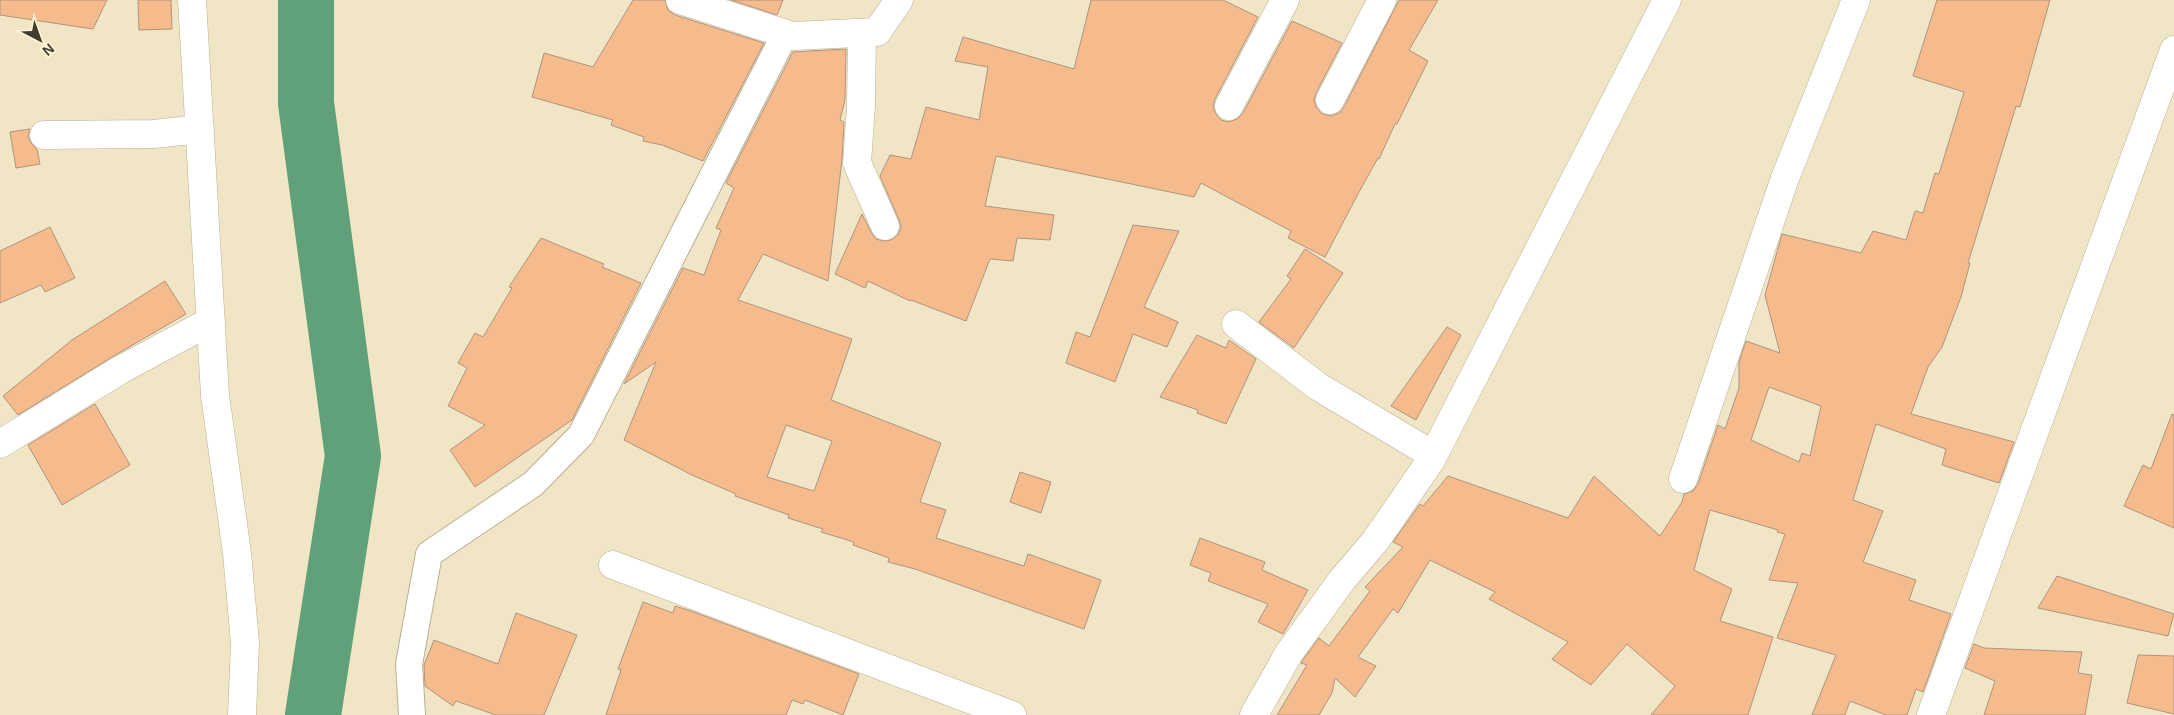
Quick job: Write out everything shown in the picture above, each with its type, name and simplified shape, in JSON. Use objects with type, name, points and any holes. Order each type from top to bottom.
[{"type":"street","points":[[192,0],[215,394],[237,553],[245,643],[242,715]]},
{"type":"street","points":[[680,0],[793,36],[877,32],[899,0]]},
{"type":"street","points":[[1229,106],[1285,0]]},
{"type":"street","points":[[1330,100],[1382,0]]},
{"type":"street","points":[[1254,715],[1288,653],[1342,580],[1376,540],[1433,455],[1667,0]]},
{"type":"street","points":[[1683,479],[1785,178],[1856,0]]},
{"type":"street","points":[[862,33],[862,106],[857,163],[885,226]]},
{"type":"street","points":[[412,715],[409,664],[429,554],[533,484],[581,435],[785,34]]},
{"type":"street","points":[[1931,715],[2174,50]]},
{"type":"street","points":[[44,135],[154,134],[200,128]]},
{"type":"street","points":[[0,444],[120,370],[211,321]]},
{"type":"street","points":[[1236,324],[1319,386],[1433,455]]},
{"type":"street","points":[[613,565],[1012,715]]},
{"type":"building","points":[[0,0],[107,0],[93,29],[0,15]]},
{"type":"building","points":[[138,0],[171,0],[172,29],[139,30]]},
{"type":"building","points":[[633,0],[665,0],[668,10],[675,15],[764,43],[703,161],[662,145],[643,141],[644,137],[611,125],[613,120],[532,97],[544,53],[593,67]]},
{"type":"building","points":[[731,0],[783,0],[777,15]]},
{"type":"building","points":[[1091,0],[1223,0],[1258,17],[1215,99],[1213,107],[1216,114],[1221,120],[1229,122],[1237,119],[1243,113],[1292,21],[1342,43],[1314,100],[1322,114],[1331,116],[1339,113],[1344,107],[1399,0],[1438,0],[1409,50],[1428,61],[1379,159],[1359,192],[1325,257],[1288,238],[1291,231],[1201,183],[1194,197],[996,156],[985,206],[1054,215],[1050,240],[1017,238],[1013,261],[990,259],[966,321],[910,301],[868,281],[865,288],[835,274],[862,214],[876,239],[883,241],[891,240],[898,235],[901,227],[899,220],[880,176],[890,155],[911,159],[926,107],[979,120],[988,67],[955,61],[963,37],[1074,69]]},
{"type":"building","points":[[1937,0],[2050,0],[2020,107],[2016,106],[1968,263],[1970,263],[1961,297],[1942,347],[1928,367],[1911,414],[2014,442],[1999,483],[1942,465],[1946,449],[1876,424],[1853,500],[1883,511],[1863,562],[1916,580],[1909,600],[1951,614],[1923,692],[1916,689],[1907,715],[1886,715],[1850,701],[1845,715],[1812,715],[1836,655],[1777,638],[1798,583],[1769,580],[1785,534],[1777,532],[1778,530],[1710,510],[1694,570],[1732,589],[1720,621],[1773,637],[1748,715],[1651,715],[1675,686],[1627,644],[1591,685],[1552,659],[1568,642],[1489,599],[1495,592],[1430,560],[1398,613],[1393,609],[1358,657],[1376,666],[1355,697],[1335,678],[1332,693],[1319,715],[1277,715],[1307,665],[1301,663],[1302,661],[1319,638],[1329,646],[1370,591],[1365,587],[1403,547],[1393,542],[1420,504],[1423,506],[1448,476],[1568,518],[1594,476],[1660,536],[1682,502],[1684,494],[1693,491],[1698,484],[1718,425],[1725,429],[1739,388],[1739,362],[1746,341],[1780,353],[1765,295],[1782,234],[1861,253],[1873,231],[1906,240],[1915,211],[1923,213],[1935,173],[1939,174],[1964,92],[1913,76]],"holes":[[[1769,387],[1821,406],[1810,456],[1802,453],[1799,462],[1751,440]]]},
{"type":"building","points":[[846,49],[845,100],[840,120],[844,122],[842,159],[828,281],[763,254],[738,300],[852,339],[831,400],[941,443],[920,502],[946,510],[936,538],[1024,566],[1028,554],[1101,580],[1084,629],[915,569],[888,562],[889,558],[853,545],[854,542],[821,532],[823,529],[788,518],[789,515],[735,496],[736,494],[692,475],[624,440],[656,362],[624,384],[683,268],[704,275],[721,230],[716,228],[734,188],[726,183],[793,52]],"holes":[[[786,425],[832,441],[814,491],[767,477]]]},
{"type":"building","points":[[30,129],[28,136],[31,143],[37,149],[40,164],[16,168],[10,132]]},
{"type":"building","points":[[1133,225],[1179,231],[1144,307],[1178,322],[1167,347],[1133,334],[1115,382],[1066,363],[1076,332],[1090,337]]},
{"type":"building","points":[[50,227],[75,278],[45,292],[41,285],[0,303],[0,251]]},
{"type":"building","points":[[541,238],[604,264],[602,267],[641,283],[572,420],[475,487],[450,450],[485,425],[448,406],[467,368],[458,363],[475,333],[483,337],[512,288],[509,287]]},
{"type":"building","points":[[1305,249],[1343,273],[1294,348],[1259,322],[1291,279],[1287,276]]},
{"type":"building","points":[[165,281],[186,314],[18,415],[3,396],[72,340]]},
{"type":"building","points":[[1447,327],[1461,335],[1416,420],[1391,406]]},
{"type":"building","points":[[1197,335],[1226,348],[1229,340],[1256,359],[1226,424],[1197,413],[1198,410],[1160,397]]},
{"type":"building","points":[[95,404],[130,465],[62,505],[28,445]]},
{"type":"building","points":[[2172,414],[2174,415],[2174,528],[2124,506],[2143,465],[2151,469]]},
{"type":"building","points":[[1020,472],[1051,482],[1041,513],[1010,502]]},
{"type":"building","points":[[1200,538],[1265,562],[1262,570],[1308,590],[1283,634],[1258,622],[1268,604],[1208,581],[1211,573],[1190,565]]},
{"type":"building","points":[[2057,576],[2174,614],[2168,636],[2038,608]]},
{"type":"building","points":[[643,602],[673,613],[675,606],[691,611],[859,674],[843,715],[805,700],[803,704],[792,700],[786,715],[606,715],[621,670],[618,669]]},
{"type":"building","points":[[516,613],[577,635],[544,715],[496,715],[456,701],[453,706],[425,686],[424,665],[434,640],[498,664]]},
{"type":"building","points":[[1974,644],[1984,648],[2082,652],[2078,673],[2092,675],[2085,715],[1984,715],[1995,681],[1965,668]]},
{"type":"building","points":[[2138,655],[2174,656],[2174,714],[2127,703]]},
{"type":"waterway","points":[[306,0],[306,103],[353,456],[313,715]]}]
